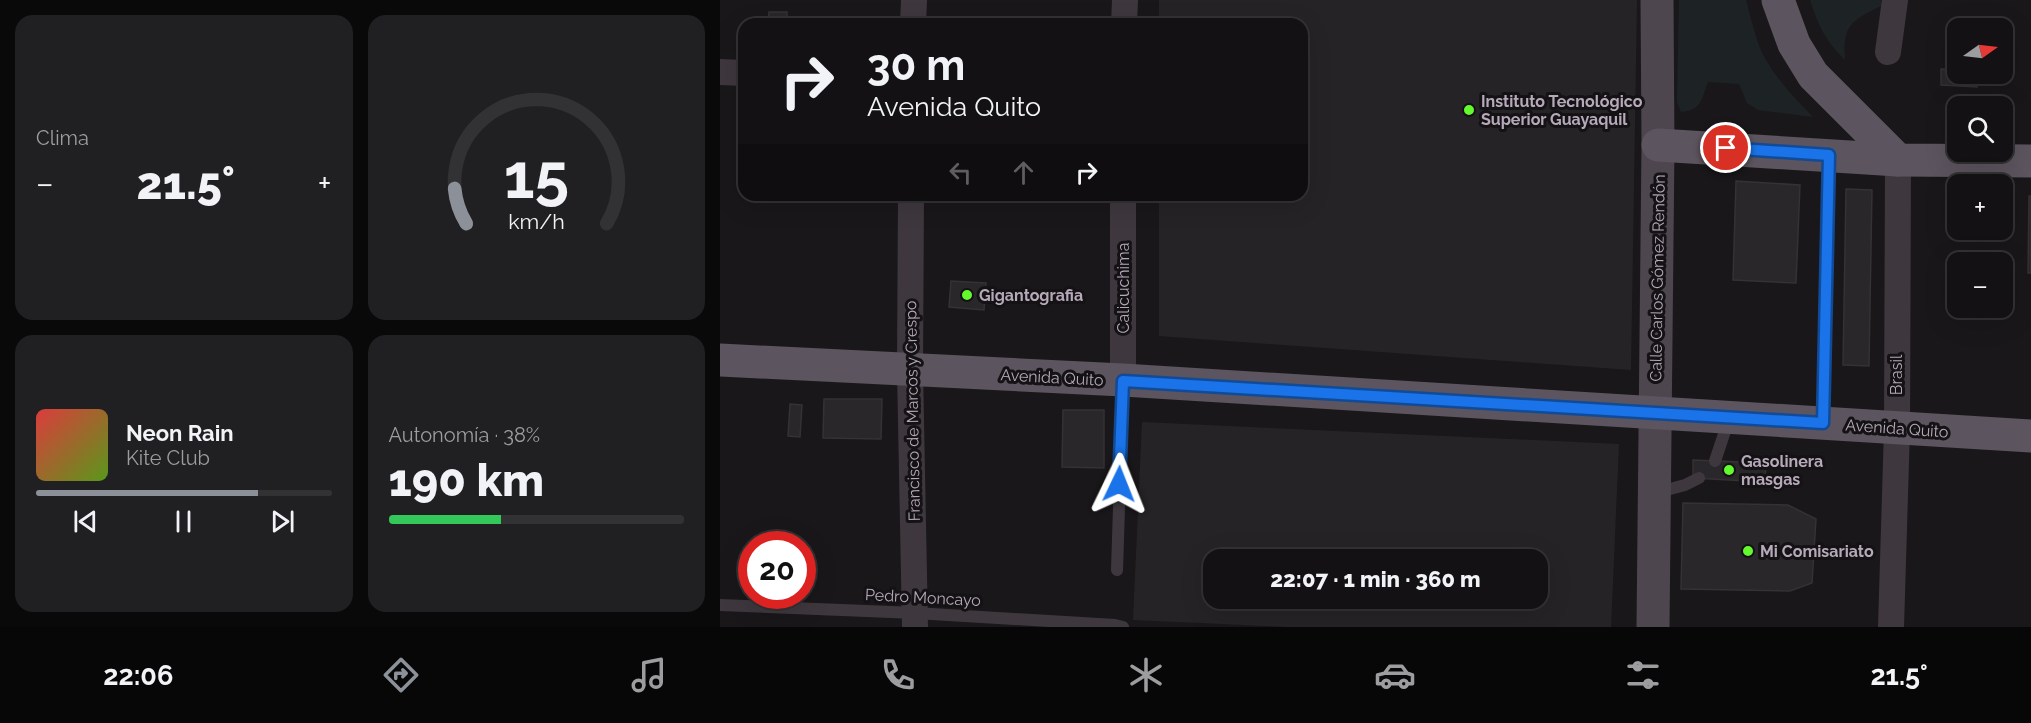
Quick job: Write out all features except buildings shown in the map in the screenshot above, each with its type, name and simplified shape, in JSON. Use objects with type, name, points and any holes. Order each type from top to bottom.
[{"type":"main road","name":"Calle Carlos Gómez Rendón","points":[[1653,627],[1658,145],[1657,0]]},
{"type":"main road","points":[[1778,0],[1794,44],[1813,75],[1898,160]]},
{"type":"main road","points":[[1658,145],[1898,160],[2031,161]]},
{"type":"main road","name":"Avenida Quito","points":[[720,360],[1123,381],[2031,436]]},
{"type":"street","points":[[913,18],[914,0]]},
{"type":"street","points":[[1124,18],[1125,0]]},
{"type":"street","points":[[1888,52],[1895,0]]},
{"type":"street","points":[[720,72],[738,73]]},
{"type":"street","name":"Brasil","points":[[1891,627],[1897,429],[1898,160]]},
{"type":"street","name":"Francisco de Marcos y Crespo","points":[[911,201],[910,369],[915,620]]},
{"type":"street","name":"Calicuchima","points":[[1123,201],[1123,381]]},
{"type":"lane","points":[[1823,423],[1829,155]]},
{"type":"lane","points":[[1117,570],[1123,381]]},
{"type":"lane","points":[[1715,461],[1730,418]]},
{"type":"lane","points":[[1654,493],[1684,485],[1699,478]]},
{"type":"lane","name":"Pedro Moncayo","points":[[720,605],[915,620],[1123,627]]},
{"type":"shaded area","name":"Instituto Tecnológico Superior Guayaquil","points":[[1159,0],[1637,0],[1631,370],[1159,336],[1159,201],[1308,201],[1308,18],[1159,18]]},
{"type":"shaded area","points":[[1679,0],[1746,0],[1759,46],[1769,66],[1813,117],[1758,110],[1747,103],[1739,84],[1708,82],[1700,103],[1693,109],[1681,112],[1677,102]]},
{"type":"shaded area","points":[[1810,0],[1881,0],[1881,6],[1856,20],[1847,31],[1844,48],[1845,60],[1823,33]]},
{"type":"shaded area","points":[[1142,422],[1619,444],[1611,627],[1287,627],[1133,620]]},
{"type":"place","name":"Instituto Tecnológico Superior Guayaquil","points":[[1469,110]]},
{"type":"place","name":"Gigantografia","points":[[967,295]]},
{"type":"place","name":"Gasolinera masgas","points":[[1729,470]]},
{"type":"place","name":"Mi Comisariato","points":[[1748,551]]},
{"type":"route","points":[[1119,484],[1123,381],[1823,423],[1829,155],[1726,148]]}]
